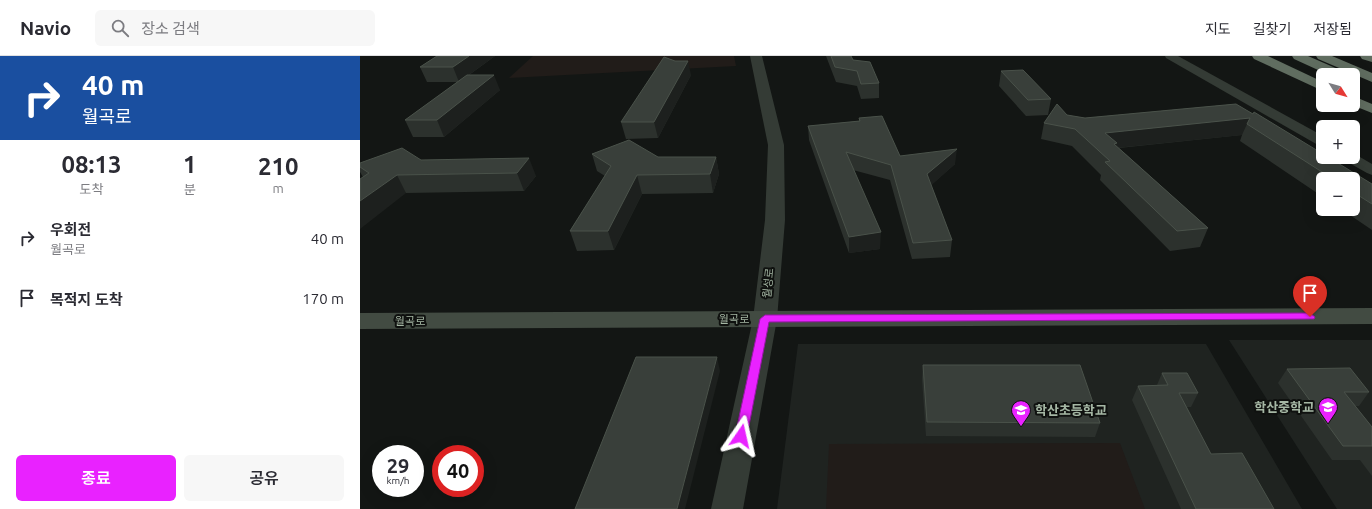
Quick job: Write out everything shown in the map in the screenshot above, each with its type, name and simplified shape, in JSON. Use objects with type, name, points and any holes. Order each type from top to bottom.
[{"type":"highway","points":[[1258,56],[1316,84]]},
{"type":"highway","points":[[1298,56],[1325,68]]},
{"type":"highway","points":[[1322,56],[1372,78]]},
{"type":"highway","points":[[1366,56],[1372,58]]},
{"type":"highway","points":[[1360,84],[1372,89]]},
{"type":"highway","points":[[1360,103],[1372,109]]},
{"type":"main road","name":"월곡로","points":[[360,321],[1372,316]]},
{"type":"street","name":"월성로","points":[[727,509],[765,319],[776,220],[776,145],[756,56]]},
{"type":"street","points":[[1170,56],[1316,138]]},
{"type":"street","points":[[1360,163],[1372,170]]},
{"type":"shaded area","points":[[533,56],[734,56],[736,66],[509,78]]},
{"type":"shaded area","name":"학산중학교","points":[[1229,340],[1372,340],[1372,509],[1337,509]]},
{"type":"shaded area","name":"학산초등학교","points":[[798,344],[1206,344],[1302,509],[777,509]]},
{"type":"shaded area","points":[[1120,443],[1145,509],[826,509],[829,444]]},
{"type":"building","points":[[437,56],[469,56],[453,67],[420,67]]},
{"type":"building","points":[[831,56],[851,56],[853,60],[870,62],[879,83],[861,84],[857,71],[835,67]]},
{"type":"building","points":[[664,57],[675,61],[688,61],[654,122],[621,122]]},
{"type":"building","points":[[1023,70],[1051,99],[1028,100],[1001,71]]},
{"type":"building","points":[[467,75],[494,75],[437,120],[405,120]]},
{"type":"building","points":[[1057,104],[1067,115],[1085,118],[1236,104],[1253,114],[1254,112],[1316,150],[1316,164],[1339,164],[1352,172],[1322,172],[1247,124],[1250,118],[1105,133],[1117,143],[1114,144],[1208,228],[1177,231],[1105,162],[1110,161],[1075,129],[1044,123]]},
{"type":"building","points":[[882,116],[900,156],[957,149],[927,174],[952,240],[913,243],[891,165],[846,152],[881,232],[849,237],[808,126],[860,121],[859,118]]},
{"type":"building","points":[[629,140],[658,157],[716,157],[710,174],[637,175],[608,231],[570,231],[611,166],[592,154]]},
{"type":"building","points":[[402,148],[421,160],[529,158],[517,173],[397,175],[360,201],[360,179],[369,173],[360,167],[360,163]]},
{"type":"building","points":[[1360,177],[1372,184],[1372,204],[1360,196]]},
{"type":"building","points":[[636,357],[717,357],[677,509],[575,509]]},
{"type":"building","points":[[923,365],[1080,365],[1100,423],[927,422]]},
{"type":"building","points":[[1350,368],[1369,392],[1344,392],[1372,427],[1372,446],[1343,446],[1287,369]]},
{"type":"building","points":[[1162,373],[1187,373],[1198,393],[1179,393],[1211,454],[1242,453],[1274,509],[1196,509],[1138,386],[1168,385]]},
{"type":"place","name":"학산중학교","points":[[1328,424]]},
{"type":"place","name":"학산초등학교","points":[[1021,427]]},
{"type":"route","points":[[741,436],[765,319],[1310,317]]}]
